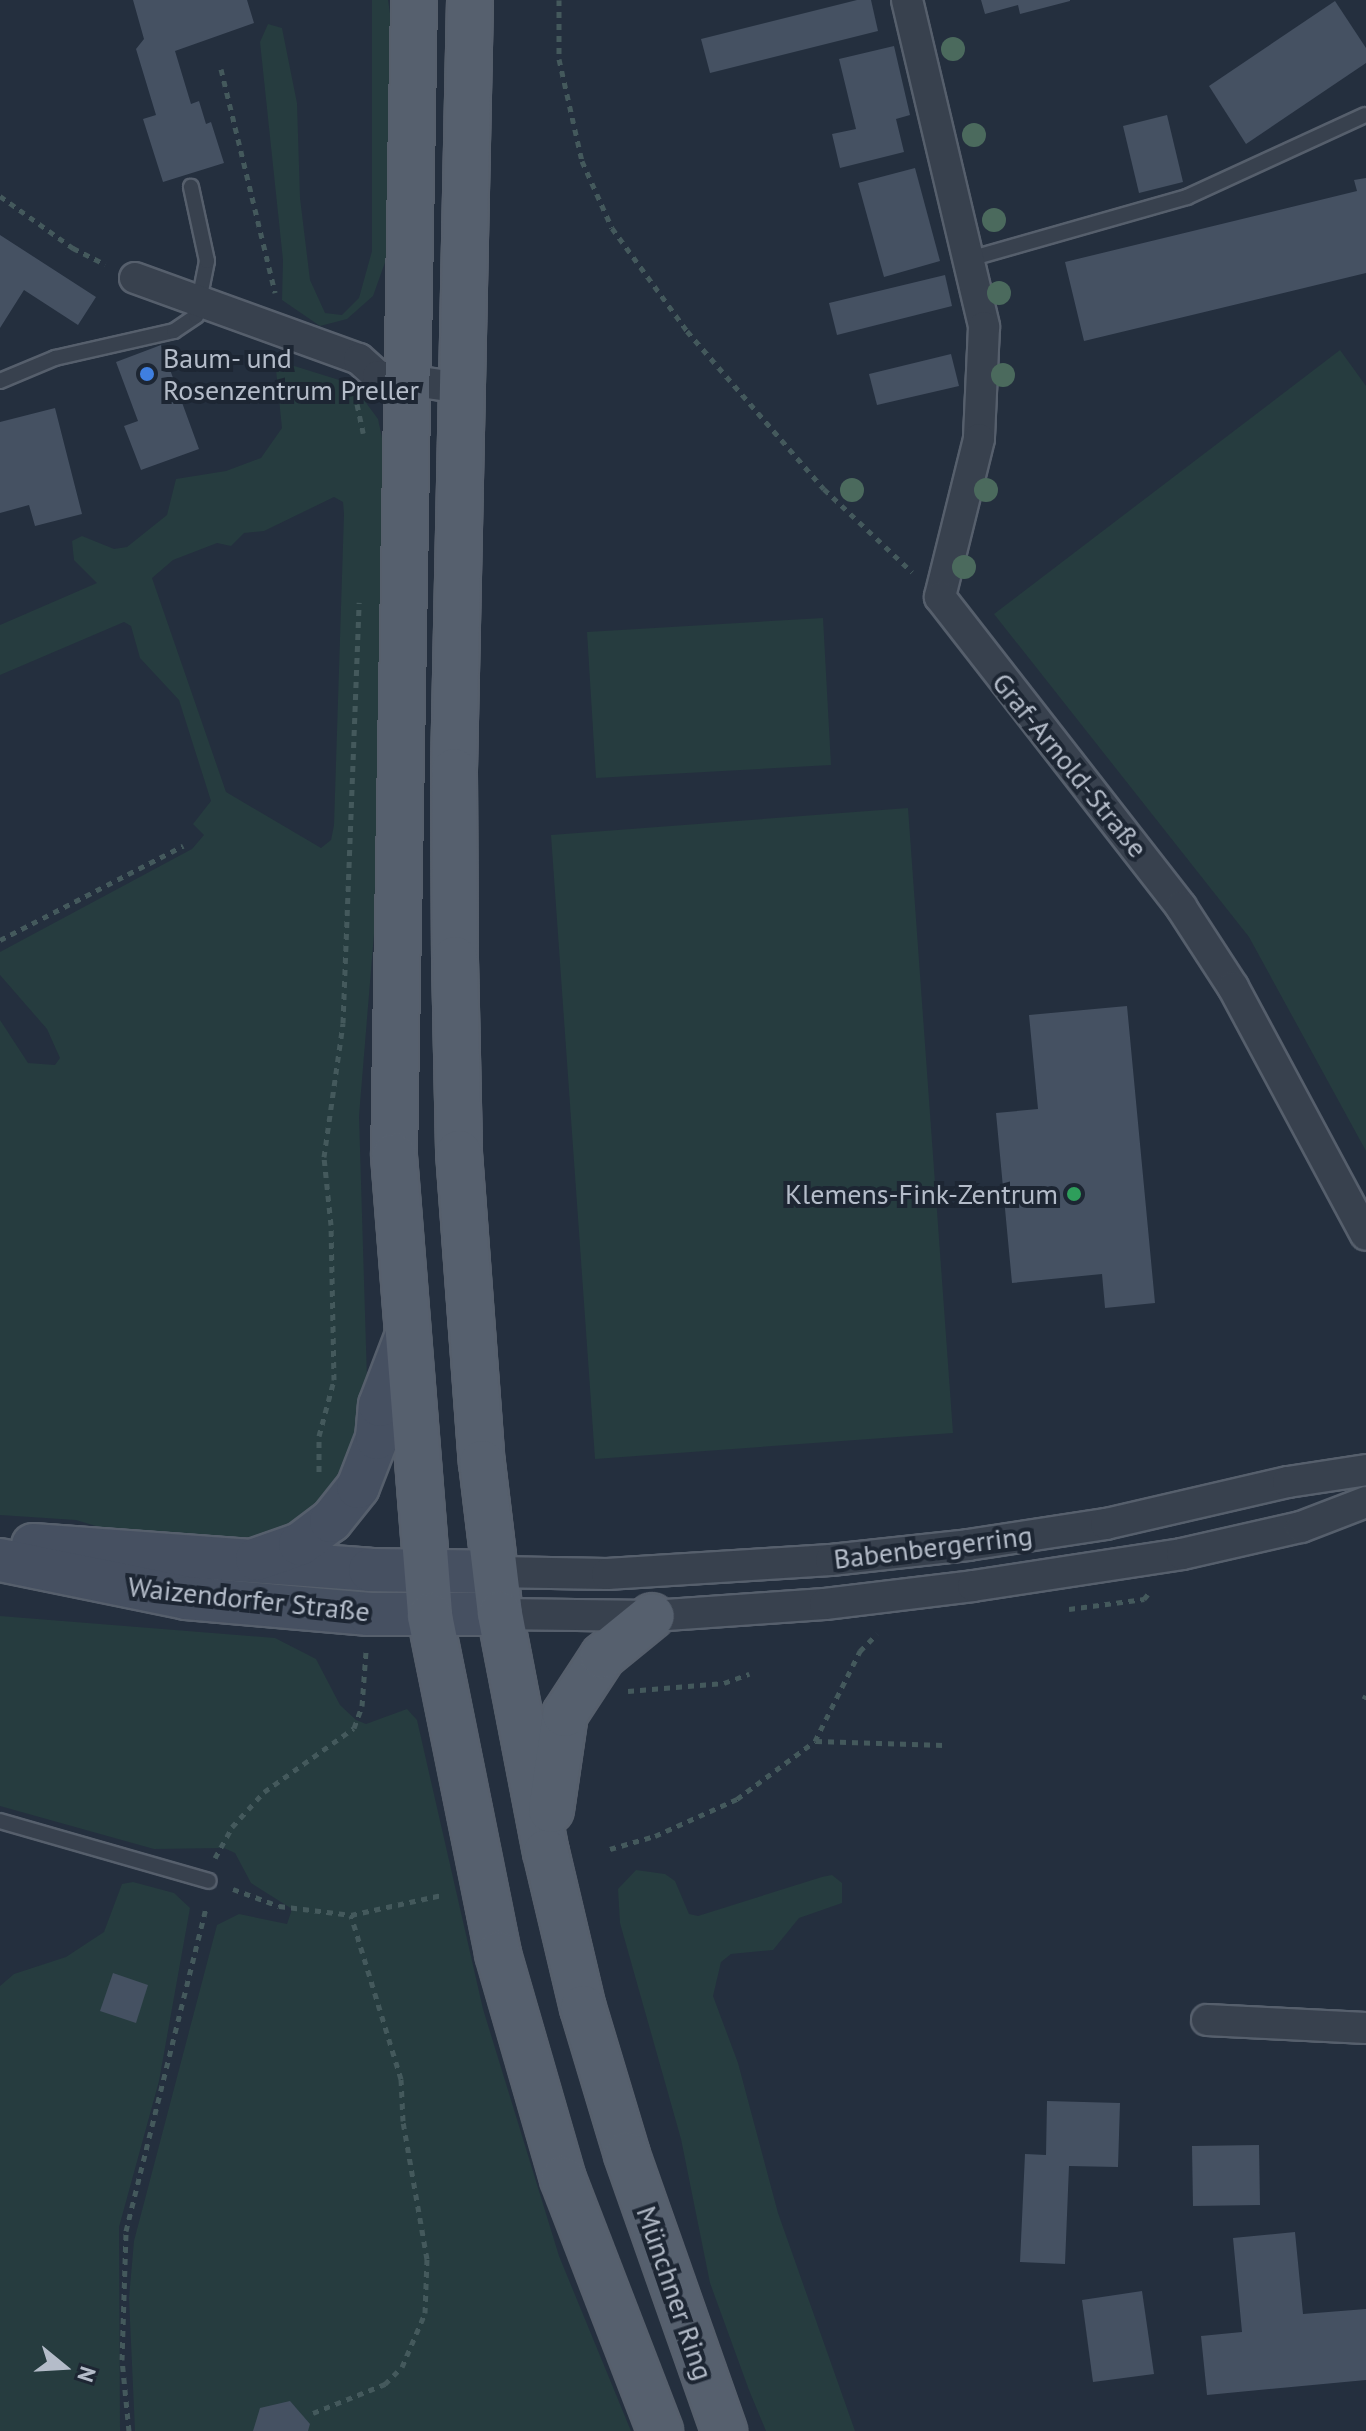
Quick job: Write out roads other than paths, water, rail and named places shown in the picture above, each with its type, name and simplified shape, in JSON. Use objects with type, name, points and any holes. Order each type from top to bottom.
[{"type":"main road","points":[[414,0],[394,959],[394,1156],[430,1616],[498,1954],[563,2179],[660,2431]]},
{"type":"main road","name":"Münchner Ring","points":[[470,0],[454,771],[459,1153],[497,1593],[546,1852],[583,2008],[627,2155],[724,2431]]},
{"type":"main road","points":[[248,1562],[300,1544],[331,1521],[358,1487],[377,1438],[380,1405],[406,1337]]},
{"type":"main road","name":"Waizendorfer Straße","points":[[0,1543],[248,1562],[426,1571],[497,1593]]},
{"type":"main road","name":"Waizendorfer Straße","points":[[0,1560],[186,1598],[430,1616],[497,1593]]},
{"type":"main road","points":[[546,1852],[558,1746],[576,1696],[603,1656],[652,1616]]},
{"type":"street","points":[[907,0],[969,259]]},
{"type":"street","name":"Graf-Arnold-Straße","points":[[969,259],[984,327],[985,390],[979,439],[939,585],[950,616],[1181,907],[1233,987],[1366,1235]]},
{"type":"street","points":[[135,278],[359,359],[378,376],[462,388]]},
{"type":"street","name":"Babenbergerring","points":[[497,1593],[607,1574],[831,1560],[968,1545],[1106,1524],[1288,1482],[1366,1470]]},
{"type":"street","name":"Babenbergerring","points":[[497,1593],[652,1616],[825,1604],[1167,1556],[1301,1527],[1366,1502]]},
{"type":"street","points":[[1207,2020],[1366,2028]]},
{"type":"lane","points":[[969,259],[1187,197],[1365,115]]},
{"type":"lane","points":[[0,381],[55,358],[174,331],[196,316],[202,303],[206,246],[191,187]]},
{"type":"lane","points":[[0,1821],[209,1881]]},
{"type":"place","name":"Baum- und Rosenzentrum Preller","points":[[147,374]]},
{"type":"place","name":"Klemens-Fink-Zentrum","points":[[1074,1194]]}]
